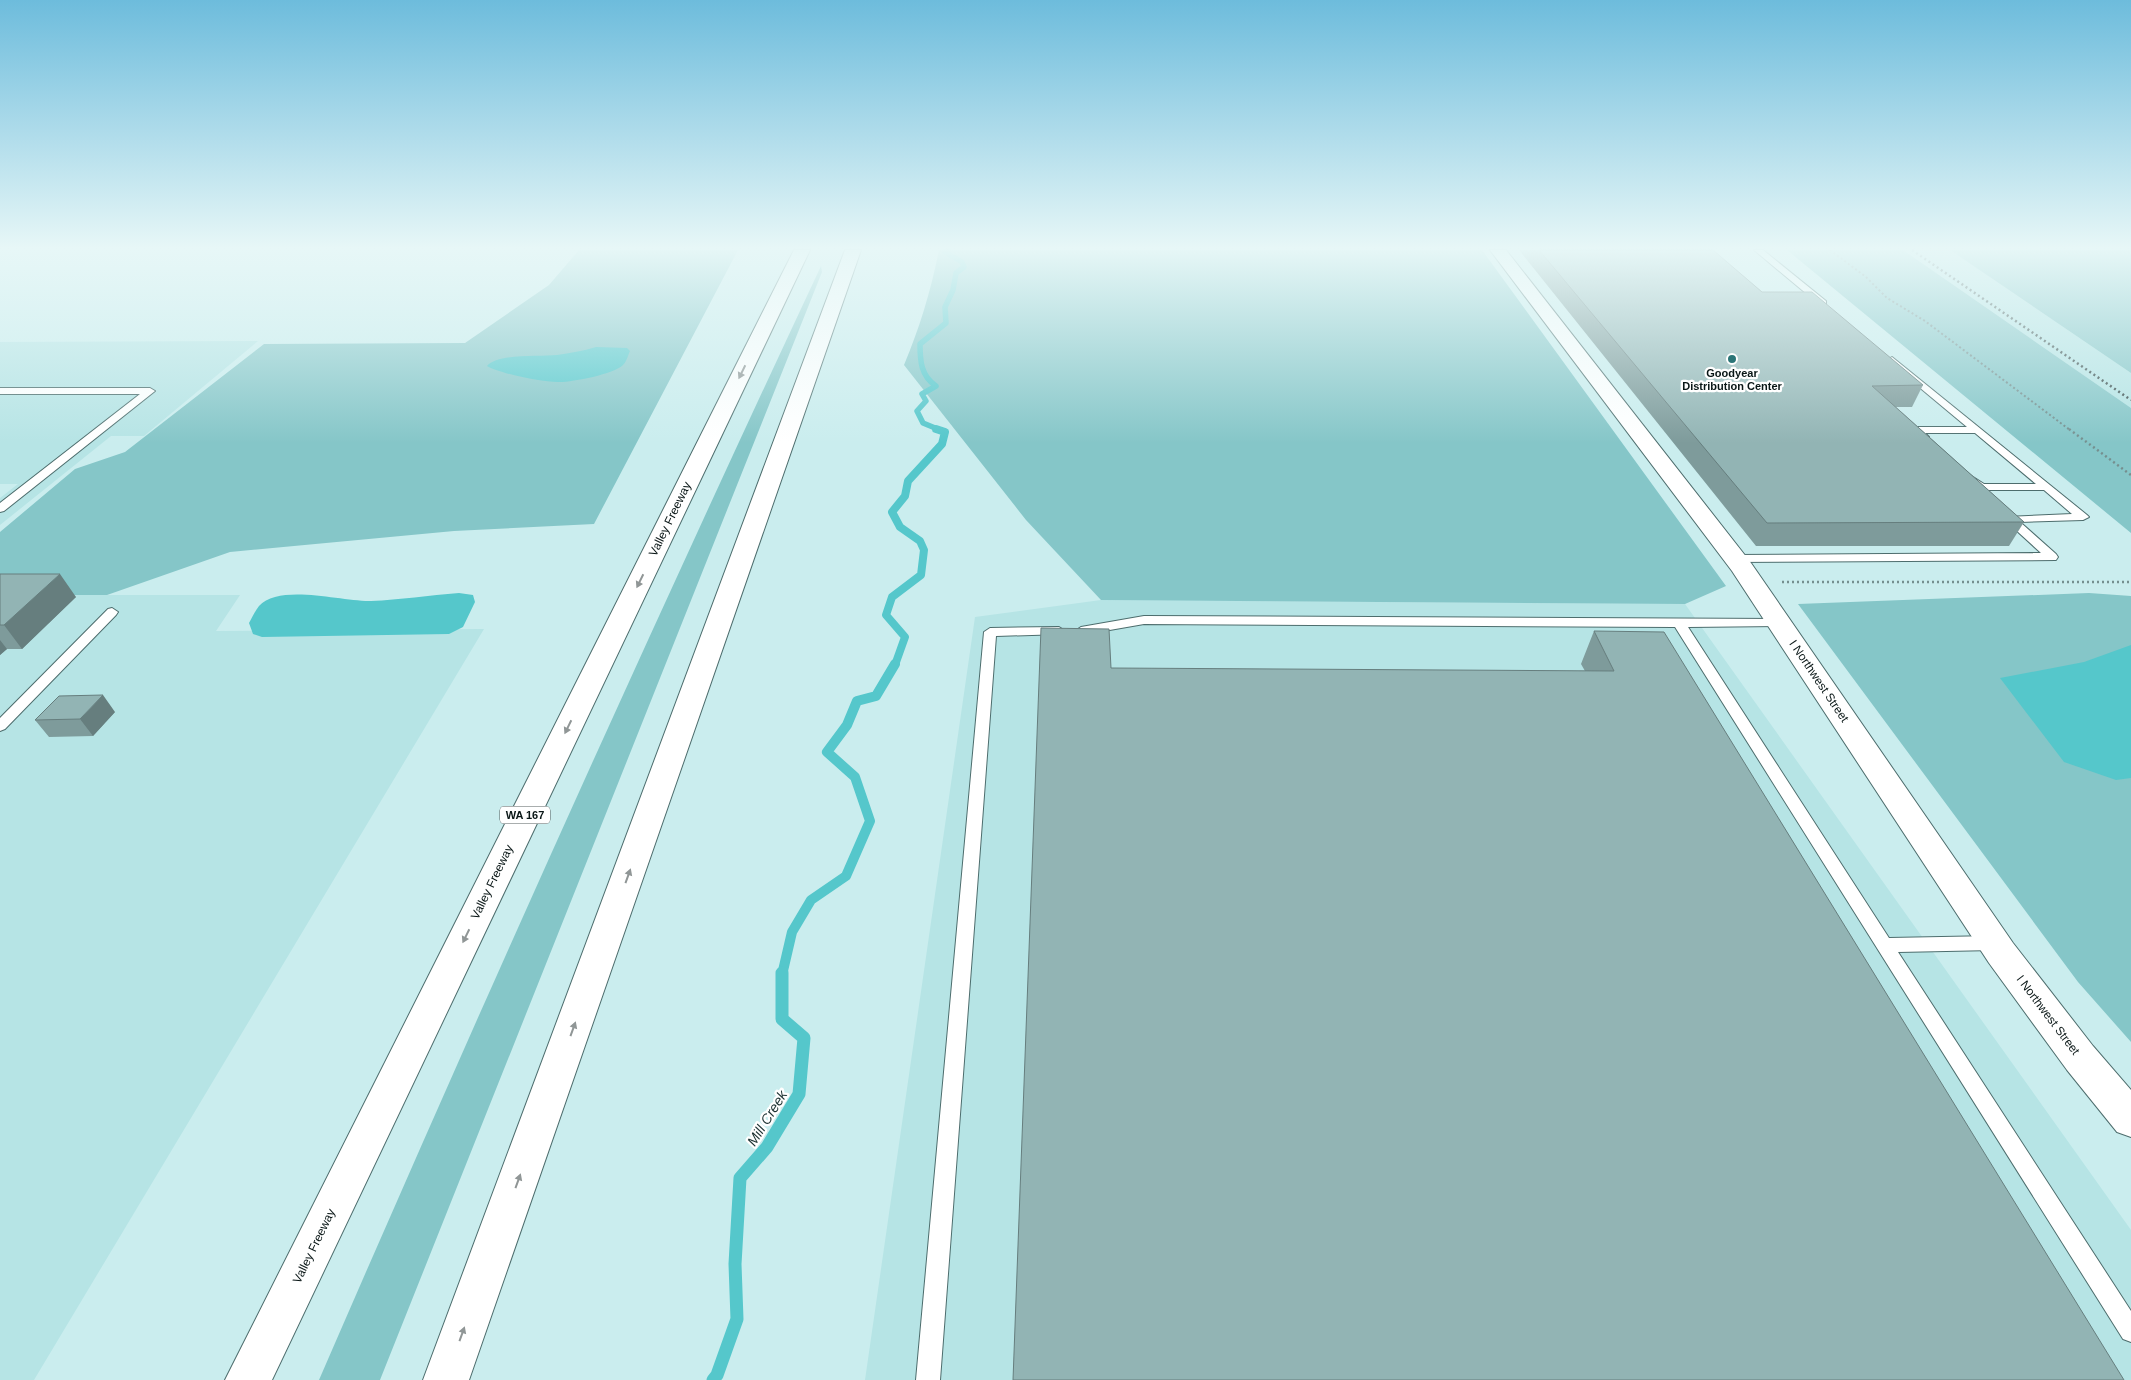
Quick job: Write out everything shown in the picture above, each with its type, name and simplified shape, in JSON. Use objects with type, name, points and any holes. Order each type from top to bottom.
[{"type":"main road","name":"Valley Freeway","points":[[248,1380],[770,314]]},
{"type":"main road","points":[[446,1380],[830,314]]},
{"type":"main road","name":"I Northwest Street","points":[[1548,314],[1736,559],[1995,943],[2080,1058],[2131,1119]]},
{"type":"lane","points":[[1736,559],[2052,557],[2010,519],[2083,517],[1887,355]]},
{"type":"lane","points":[[0,391],[150,391],[0,509]]},
{"type":"lane","points":[[1930,443],[1915,430],[1978,430]]},
{"type":"lane","points":[[1959,468],[1981,488],[2047,487]]},
{"type":"lane","points":[[0,726],[112,612]]},
{"type":"lane","points":[[928,1380],[990,632],[1089,630],[1144,620],[1779,622]]},
{"type":"lane","points":[[1679,623],[2131,1331]]},
{"type":"lane","points":[[1885,945],[1995,943]]},
{"type":"path","points":[[1913,314],[2131,475]]},
{"type":"path","points":[[1752,582],[2131,582]]},
{"type":"shaded area","points":[[506,314],[704,314],[594,524],[454,531],[230,552],[107,595],[0,595],[0,532],[75,469],[125,452],[264,344],[465,343]]},
{"type":"shaded area","points":[[798,314],[805,314],[380,1380],[319,1380],[441,1100],[692,543]]},
{"type":"shaded area","points":[[922,314],[1529,314],[1726,586],[1685,604],[1101,600],[1026,520],[904,365]]},
{"type":"shaded area","points":[[1865,314],[1996,314],[2131,408],[2131,533]]},
{"type":"shaded area","points":[[1996,314],[2045,314],[2131,373],[2131,408]]},
{"type":"shaded area","points":[[2045,314],[2131,314],[2131,373]]},
{"type":"shaded area","points":[[258,341],[144,436],[111,436],[0,525],[0,498],[18,484],[0,484],[0,342]]},
{"type":"shaded area","points":[[596,347],[627,348],[630,351],[623,365],[618,368],[593,377],[566,382],[533,379],[501,372],[487,366],[492,362],[509,357],[557,355]]},
{"type":"shaded area","points":[[459,593],[473,595],[475,602],[463,627],[449,634],[262,637],[253,634],[249,623],[259,606],[269,599],[281,596],[312,595],[371,601]]},
{"type":"shaded area","points":[[2089,593],[2131,596],[2131,1042],[2078,982],[1798,604]]},
{"type":"shaded area","points":[[0,595],[240,595],[216,631],[484,629],[34,1380],[0,1380]]},
{"type":"shaded area","points":[[1101,600],[1685,604],[2131,1230],[2131,1380],[865,1380],[975,617]]},
{"type":"shaded area","points":[[2131,645],[2131,778],[2116,780],[2064,762],[2000,678],[2084,662]]},
{"type":"building","name":"Goodyear Distribution Center","points":[[1593,314],[1839,314],[1923,385],[1872,386],[2024,522],[1767,523]]},
{"type":"building","points":[[0,574],[60,574],[4,625],[0,625]]},
{"type":"building","points":[[1041,628],[1109,629],[1111,668],[1614,671],[1594,631],[1664,632],[2124,1380],[1013,1380]]},
{"type":"building","points":[[103,695],[80,719],[35,720],[59,696]]},
{"type":"waterway","name":"Mill Creek","points":[[940,430],[923,423],[917,411],[926,401],[922,394],[936,386],[927,378],[922,368],[920,344],[946,323],[945,314]]},
{"type":"waterway","name":"Mill Creek","points":[[895,665],[905,637],[886,615],[892,597],[921,575],[924,550],[920,541],[900,527],[892,512],[905,496],[908,481],[942,444],[945,432],[936,429]]},
{"type":"waterway","name":"Mill Creek","points":[[782,975],[792,932],[811,900],[846,876],[870,821],[855,777],[827,752],[847,725],[857,701],[876,696],[895,664]]},
{"type":"waterway","name":"Mill Creek","points":[[713,1380],[717,1375],[737,1319],[735,1264],[740,1178],[767,1147],[799,1094],[804,1038],[782,1019],[782,975]]},
{"type":"railway","points":[[2006,314],[2131,400]]},
{"type":"place","name":"Goodyear Distribution Center","points":[[1732,359]]}]
